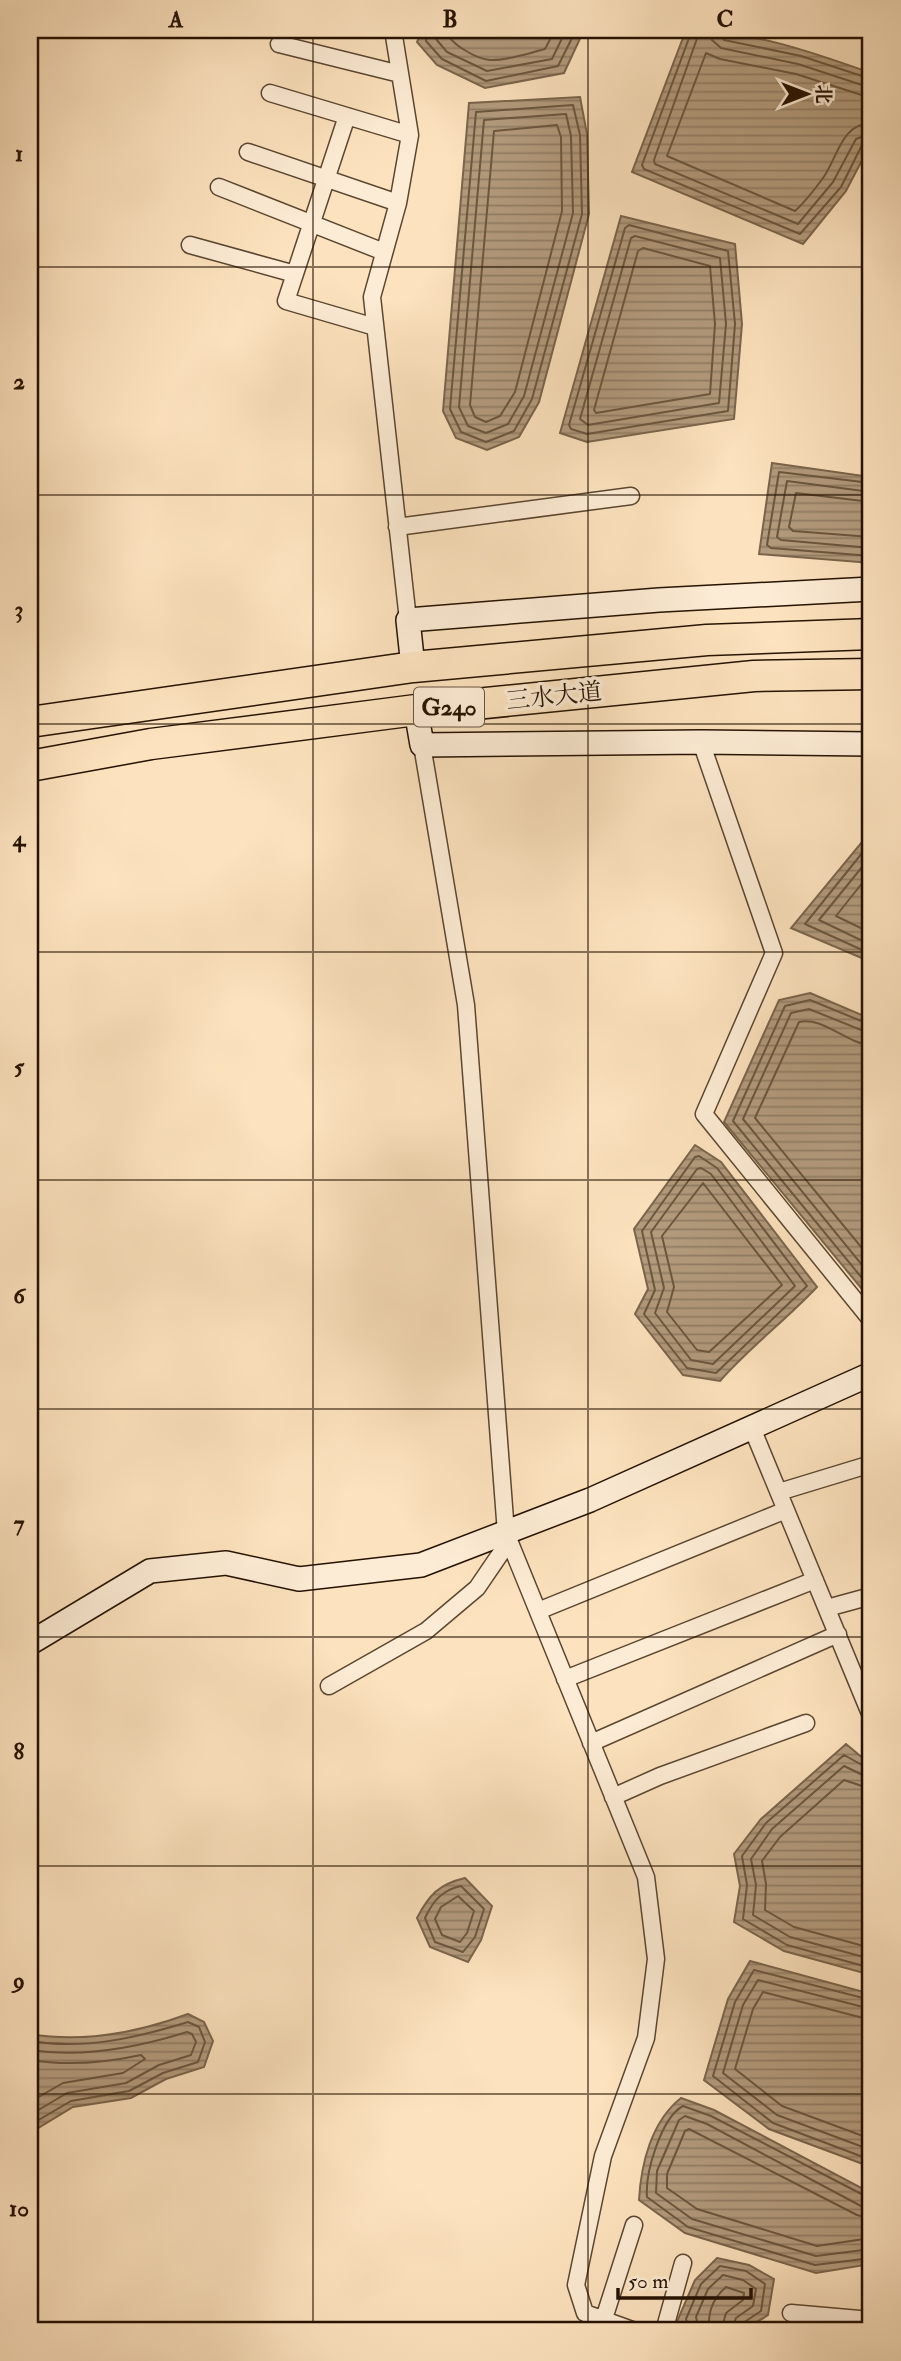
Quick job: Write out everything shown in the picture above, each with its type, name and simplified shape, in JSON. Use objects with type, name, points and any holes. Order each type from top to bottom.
[{"type":"highway","name":"三水大道","points":[[30,722],[413,667],[707,639],[871,634]]},
{"type":"highway","name":"三水大道","points":[[30,765],[151,744],[416,710],[754,676],[871,674]]},
{"type":"street","points":[[393,30],[410,135],[398,203],[372,297],[413,667]]},
{"type":"street","points":[[279,44],[400,74]]},
{"type":"street","points":[[270,93],[410,135]]},
{"type":"street","points":[[347,116],[286,301],[375,327]]},
{"type":"street","points":[[248,152],[398,203]]},
{"type":"street","points":[[219,187],[384,252]]},
{"type":"street","points":[[190,245],[295,274]]},
{"type":"street","points":[[397,527],[631,496]]},
{"type":"street","points":[[408,620],[671,599],[871,589]]},
{"type":"street","points":[[416,710],[467,1005],[507,1537],[646,1877],[656,1959],[646,2038],[603,2156],[576,2285],[584,2313],[602,2325],[635,2331]]},
{"type":"street","points":[[422,745],[701,742],[871,744]]},
{"type":"street","points":[[701,742],[774,953],[704,1114],[871,1320]]},
{"type":"street","points":[[30,1643],[150,1571],[226,1563],[299,1580],[421,1565],[507,1537],[871,1374]]},
{"type":"street","points":[[752,1428],[838,1634],[865,1682],[871,1716]]},
{"type":"street","points":[[779,1492],[871,1464]]},
{"type":"street","points":[[538,1611],[786,1510]]},
{"type":"street","points":[[330,1686],[426,1631],[477,1588],[507,1537]]},
{"type":"street","points":[[565,1679],[816,1580]]},
{"type":"street","points":[[827,1608],[871,1596]]},
{"type":"street","points":[[591,1743],[838,1634]]},
{"type":"street","points":[[613,1797],[660,1776],[806,1723]]},
{"type":"street","points":[[602,2325],[634,2225]]},
{"type":"street","points":[[664,2331],[684,2263]]},
{"type":"street","points":[[791,2313],[871,2320]]},
{"type":"water","points":[[422,30],[584,30],[564,73],[485,88],[437,65],[417,42]]},
{"type":"water","points":[[686,30],[757,38],[871,73],[871,143],[846,191],[803,244],[632,172]]},
{"type":"water","points":[[580,97],[587,134],[589,214],[539,402],[519,437],[487,450],[456,438],[443,411],[469,103]]},
{"type":"water","points":[[621,216],[735,244],[742,324],[734,419],[587,442],[560,433]]},
{"type":"water","points":[[772,463],[871,477],[871,563],[759,554]]},
{"type":"water","points":[[871,831],[871,962],[791,928]]},
{"type":"water","points":[[810,993],[871,1019],[871,1300],[724,1122],[779,1000]]},
{"type":"water","points":[[695,1145],[721,1162],[817,1287],[720,1381],[683,1375],[635,1314],[648,1289],[634,1229]]},
{"type":"water","points":[[846,1744],[871,1765],[871,1975],[784,1951],[734,1922],[740,1886],[734,1854],[761,1819]]},
{"type":"water","points":[[465,1878],[492,1906],[481,1940],[468,1962],[430,1947],[417,1918],[426,1903],[442,1887]]},
{"type":"water","points":[[750,1961],[871,1994],[871,2167],[769,2129],[704,2080],[728,1999]]},
{"type":"water","points":[[188,2014],[204,2022],[213,2041],[204,2067],[166,2079],[131,2098],[73,2107],[30,2133],[30,2034],[90,2037],[130,2031]]},
{"type":"water","points":[[681,2098],[714,2110],[871,2193],[871,2264],[816,2273],[685,2233],[639,2200],[645,2158],[655,2131]]},
{"type":"water","points":[[717,2258],[749,2265],[774,2279],[768,2315],[735,2330],[712,2331],[675,2326],[695,2280]]}]
